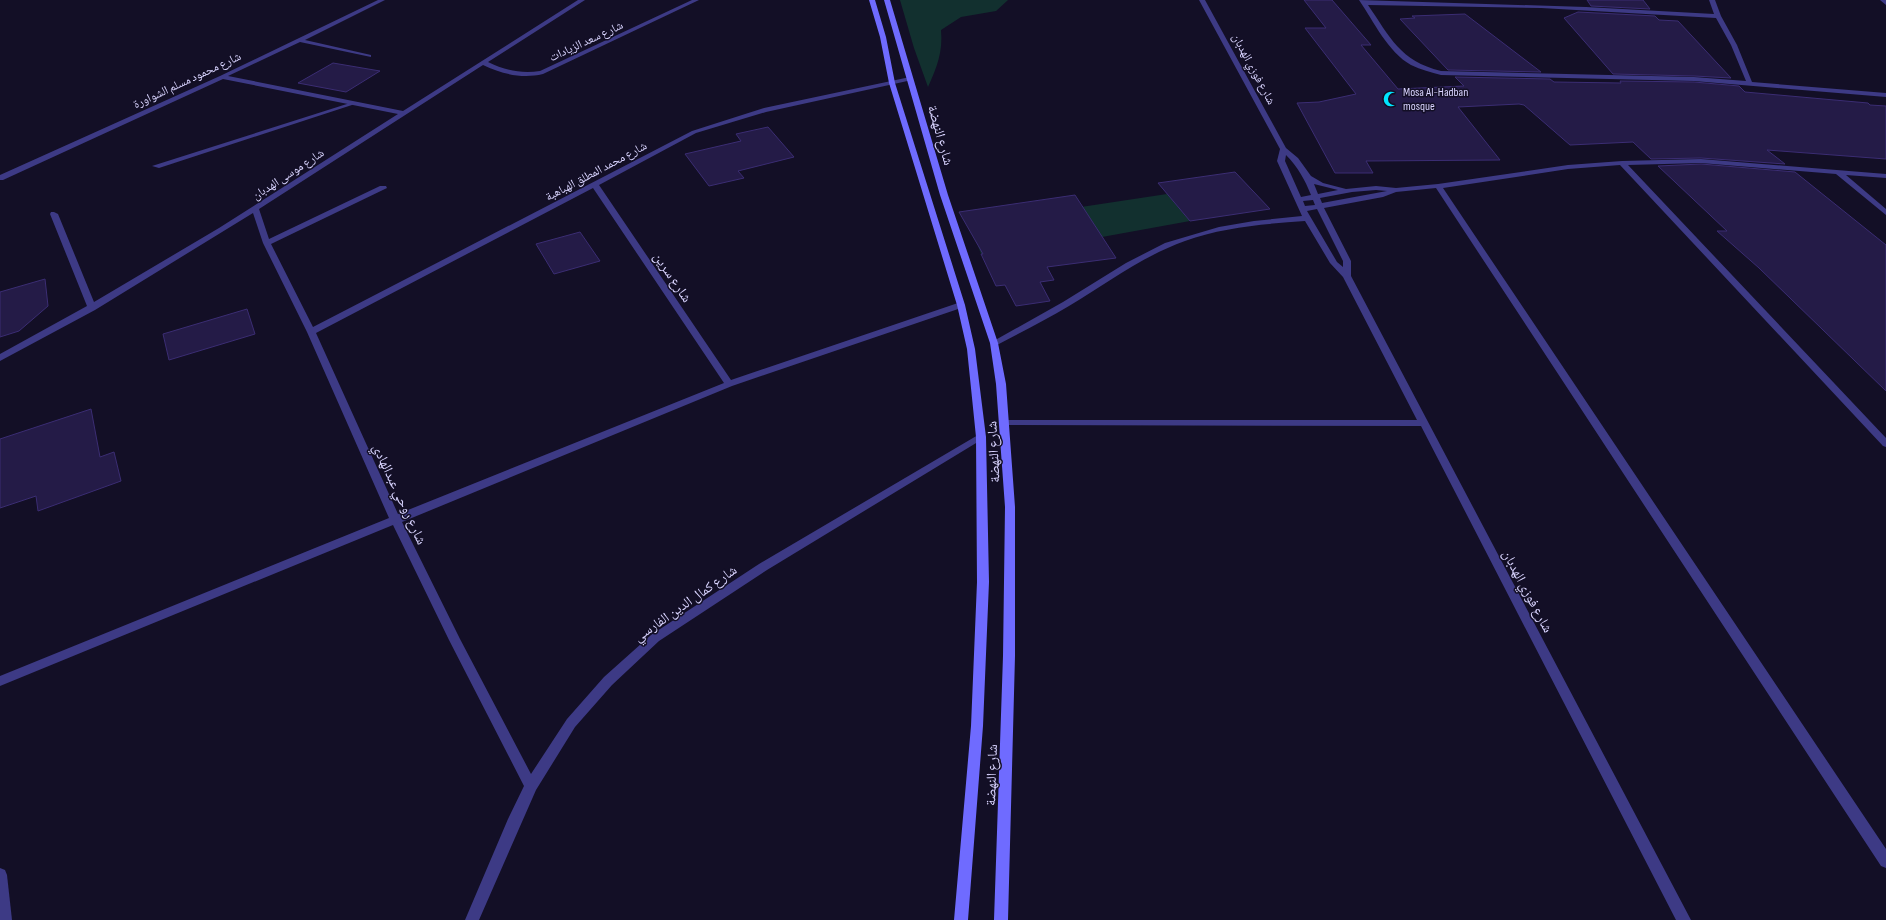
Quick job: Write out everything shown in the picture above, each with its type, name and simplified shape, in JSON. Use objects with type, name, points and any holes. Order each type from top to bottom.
[{"type":"street","name":"شارع محمود مسلم الشواورة","points":[[0,178],[222,77],[382,0]]},
{"type":"street","name":"شارع موسى الهدبان","points":[[0,358],[92,308],[256,208],[582,0]]},
{"type":"street","name":"شارع سعد الزيادات","points":[[483,62],[497,70],[513,74],[531,75],[542,73],[696,0]]},
{"type":"street","name":"شارع النهضة","points":[[872,0],[883,37],[892,83],[924,190],[944,248],[961,305],[971,350],[981,437],[983,526],[980,656],[977,726],[961,920]]},
{"type":"street","name":"شارع النهضة","points":[[887,0],[944,195],[994,344],[1002,384],[1010,507],[1009,656],[1000,920]]},
{"type":"street","name":"شارع فوزي الهدبان","points":[[1202,0],[1283,149],[1295,160],[1308,178],[1319,206],[1347,261],[1347,276]]},
{"type":"street","points":[[1712,0],[1718,16],[1734,45],[1750,82]]},
{"type":"street","points":[[1883,0],[1886,3]]},
{"type":"street","points":[[1363,2],[1566,6],[1718,16]]},
{"type":"street","points":[[1363,2],[1396,48],[1408,60],[1427,70],[1441,73],[1601,75],[1750,82],[1886,95]]},
{"type":"street","points":[[299,40],[369,56]]},
{"type":"street","points":[[222,77],[403,113]]},
{"type":"street","name":"شارع محمد المطلق الهباهبة","points":[[311,332],[694,132],[764,110],[910,79]]},
{"type":"street","points":[[156,166],[352,104]]},
{"type":"street","name":"شارع فوزي الهدبان","points":[[1283,149],[1281,161],[1307,218],[1334,263],[1347,276],[1684,920]]},
{"type":"street","points":[[1298,200],[1352,190],[1376,188],[1396,190],[1438,186],[1568,167],[1622,163],[1701,161],[1886,176]]},
{"type":"street","points":[[1622,163],[1886,444]]},
{"type":"street","points":[[1837,171],[1886,213]]},
{"type":"street","points":[[1308,178],[1321,185],[1336,189],[1352,190]]},
{"type":"street","name":"شارع سرين","points":[[594,185],[729,384]]},
{"type":"street","points":[[1438,186],[1881,845],[1886,861]]},
{"type":"street","points":[[267,243],[382,188]]},
{"type":"street","points":[[1303,209],[1383,195],[1396,190]]},
{"type":"street","name":"شارع روحي عبدالهادي","points":[[256,208],[267,243],[311,332],[395,518],[455,640],[531,786]]},
{"type":"street","points":[[54,214],[92,308]]},
{"type":"street","points":[[994,344],[1064,305],[1135,261],[1168,245],[1215,231],[1279,220],[1307,218]]},
{"type":"street","points":[[0,681],[395,518],[729,384],[961,305]]},
{"type":"street","points":[[1005,423],[1423,423]]},
{"type":"street","name":"شارع كمال الدين الفارسي","points":[[472,920],[515,819],[531,786],[571,723],[608,681],[655,638],[763,567],[981,437]]},
{"type":"street","points":[[0,875],[5,920]]},
{"type":"green space","points":[[900,0],[1008,0],[996,11],[961,17],[941,30],[939,59],[928,87],[914,48]]},
{"type":"green space","points":[[1167,194],[1190,221],[1102,237],[981,254],[978,246],[1062,233],[1048,212]]},
{"type":"building","points":[[1304,0],[1332,0],[1371,45],[1361,45],[1398,89],[1464,86],[1455,77],[1550,79],[1554,82],[1694,82],[1739,86],[1745,92],[1868,103],[1870,105],[1886,106],[1886,159],[1767,150],[1785,164],[1701,158],[1651,159],[1633,142],[1570,145],[1524,105],[1519,104],[1458,107],[1500,160],[1366,161],[1373,173],[1335,173],[1297,103],[1319,102],[1356,94],[1305,28],[1326,28]]},
{"type":"building","points":[[1587,0],[1643,0],[1650,9],[1591,6]]},
{"type":"building","points":[[1578,12],[1655,16],[1659,20],[1678,21],[1731,78],[1613,74],[1564,18]]},
{"type":"building","points":[[1465,14],[1541,72],[1448,70],[1400,19],[1415,18],[1412,16]]},
{"type":"building","points":[[333,63],[380,71],[346,92],[298,83]]},
{"type":"building","points":[[768,127],[794,157],[738,171],[744,178],[709,186],[685,154],[741,141],[736,134]]},
{"type":"building","points":[[1701,164],[1795,172],[1886,245],[1886,391],[1759,268],[1717,231],[1727,231],[1658,166]]},
{"type":"building","points":[[1235,172],[1270,209],[1190,221],[1158,183]]},
{"type":"building","points":[[1075,195],[1116,258],[1047,267],[1054,280],[1040,282],[1050,301],[1016,306],[1005,285],[996,286],[981,254],[983,254],[959,212]]},
{"type":"building","points":[[580,232],[600,261],[554,274],[536,244]]},
{"type":"building","points":[[45,279],[48,306],[19,331],[0,337],[0,292]]},
{"type":"building","points":[[247,309],[255,334],[169,360],[163,334]]},
{"type":"building","points":[[91,409],[100,457],[114,452],[121,481],[38,511],[36,496],[0,508],[0,439]]},
{"type":"place","name":"Mosa Al-Hadban mosque","points":[[1391,99]]}]
